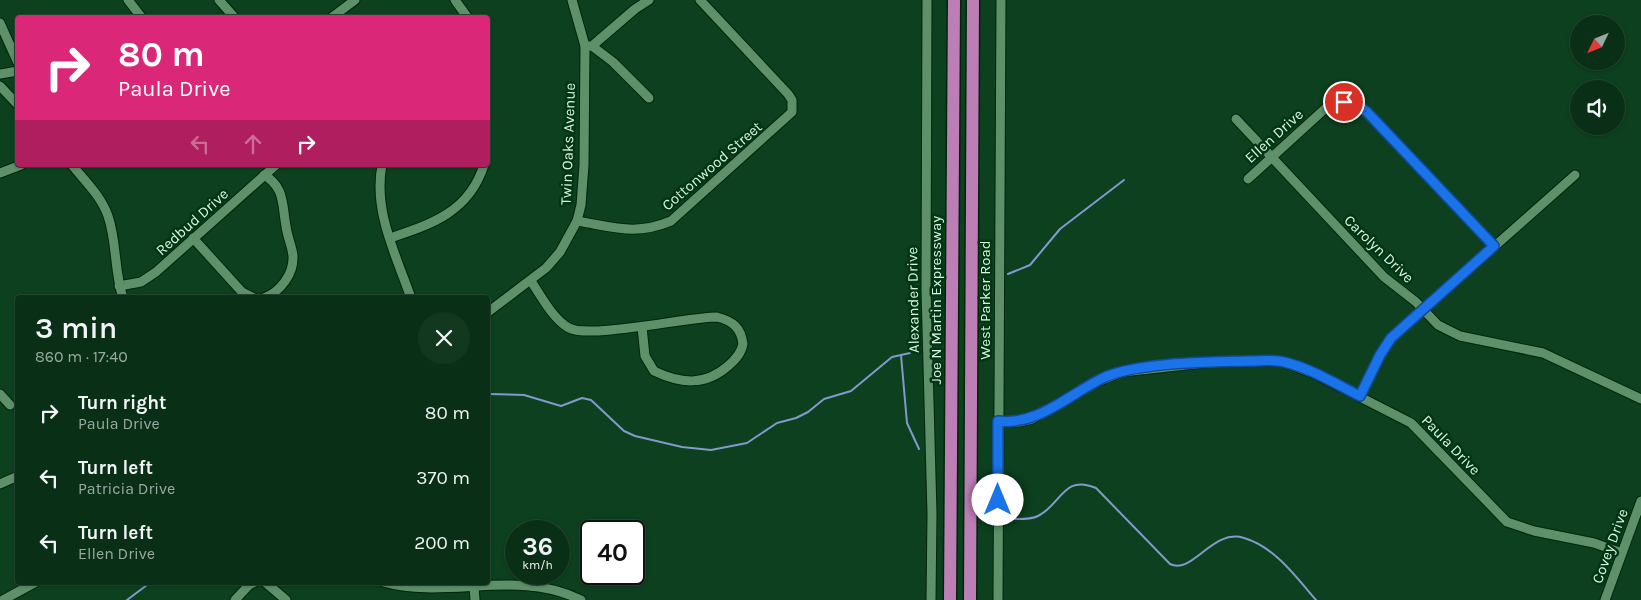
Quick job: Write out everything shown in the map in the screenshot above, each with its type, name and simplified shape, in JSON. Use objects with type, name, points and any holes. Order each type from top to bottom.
[{"type":"highway","name":"Joe N Martin Expressway","points":[[950,600],[954,0]]},
{"type":"highway","points":[[970,600],[973,0]]},
{"type":"street","points":[[128,0],[140,15]]},
{"type":"street","points":[[219,0],[232,15]]},
{"type":"street","points":[[336,15],[355,0]]},
{"type":"street","points":[[455,0],[466,15]]},
{"type":"street","name":"Twin Oaks Avenue","points":[[490,311],[531,281],[560,252],[577,221],[581,205],[584,165],[588,46],[572,0]]},
{"type":"street","points":[[649,0],[588,46],[613,62],[649,98]]},
{"type":"street","name":"Cottonwood Street","points":[[577,221],[628,231],[656,227],[671,221],[788,118],[793,105],[788,94],[700,0]]},
{"type":"street","name":"Alexander Drive","points":[[927,0],[926,290],[932,514],[931,600]]},
{"type":"street","name":"West Parker Road","points":[[998,600],[1001,0]]},
{"type":"street","points":[[0,23],[15,56]]},
{"type":"street","points":[[0,74],[15,72]]},
{"type":"street","points":[[0,86],[15,102]]},
{"type":"street","name":"Ellen Drive","points":[[1248,178],[1328,106],[1344,102],[1356,104],[1367,112],[1494,246]]},
{"type":"street","name":"Carolyn Drive","points":[[1236,119],[1270,158],[1384,277],[1423,309],[1438,325],[1451,333],[1542,353],[1641,399]]},
{"type":"street","points":[[0,173],[16,167]]},
{"type":"street","points":[[74,167],[94,190],[108,216],[119,286],[123,295]]},
{"type":"street","name":"Redbud Drive","points":[[119,286],[134,284],[148,277],[274,167]]},
{"type":"street","points":[[382,167],[380,197],[383,217],[410,295]]},
{"type":"street","points":[[390,238],[434,222],[459,206],[473,190],[483,167]]},
{"type":"street","points":[[264,175],[273,181],[282,194],[285,224],[293,256],[291,268],[283,284],[270,295]]},
{"type":"street","points":[[1360,396],[1387,343],[1575,175]]},
{"type":"street","points":[[193,238],[242,292],[248,295]]},
{"type":"street","points":[[531,281],[557,317],[568,328],[578,332],[717,317],[728,319],[735,324],[740,331],[744,344],[741,352],[716,376],[694,382],[654,371],[645,356],[642,326]]},
{"type":"street","name":"Paula Drive","points":[[998,421],[1019,422],[1032,419],[1092,384],[1122,372],[1213,362],[1281,361],[1300,368],[1393,412],[1419,430],[1507,522],[1534,531],[1594,543],[1622,553]]},
{"type":"street","points":[[0,394],[10,405]]},
{"type":"street","points":[[0,484],[15,477]]},
{"type":"street","name":"Covey Drive","points":[[1605,600],[1639,512],[1641,501]]},
{"type":"street","points":[[490,585],[518,583],[548,588],[581,600]]},
{"type":"street","points":[[3,600],[30,585]]},
{"type":"street","points":[[235,600],[249,585]]},
{"type":"street","points":[[268,585],[286,600]]},
{"type":"street","points":[[400,585],[422,589],[489,585]]},
{"type":"street","points":[[474,586],[475,600]]},
{"type":"waterway","points":[[1008,274],[1030,265],[1060,229],[1124,180]]},
{"type":"waterway","points":[[490,394],[524,395],[561,406],[582,398],[591,400],[624,431],[635,436],[682,447],[711,450],[747,443],[777,423],[796,418],[808,412],[824,399],[851,391],[892,357],[910,353]]},
{"type":"waterway","points":[[901,355],[907,423],[919,449]]},
{"type":"waterway","points":[[1010,519],[1028,519],[1038,516],[1053,505],[1069,488],[1076,485],[1085,485],[1096,488],[1170,564],[1178,566],[1187,563],[1222,539],[1244,538],[1266,548],[1293,573],[1316,600]]},
{"type":"waterway","points":[[127,600],[147,585]]},
{"type":"route","points":[[998,500],[998,421],[1019,422],[1032,419],[1092,384],[1122,372],[1133,369],[1213,362],[1281,361],[1293,364],[1360,396],[1380,355],[1391,338],[1494,246],[1362,107],[1350,102],[1344,102]]}]
